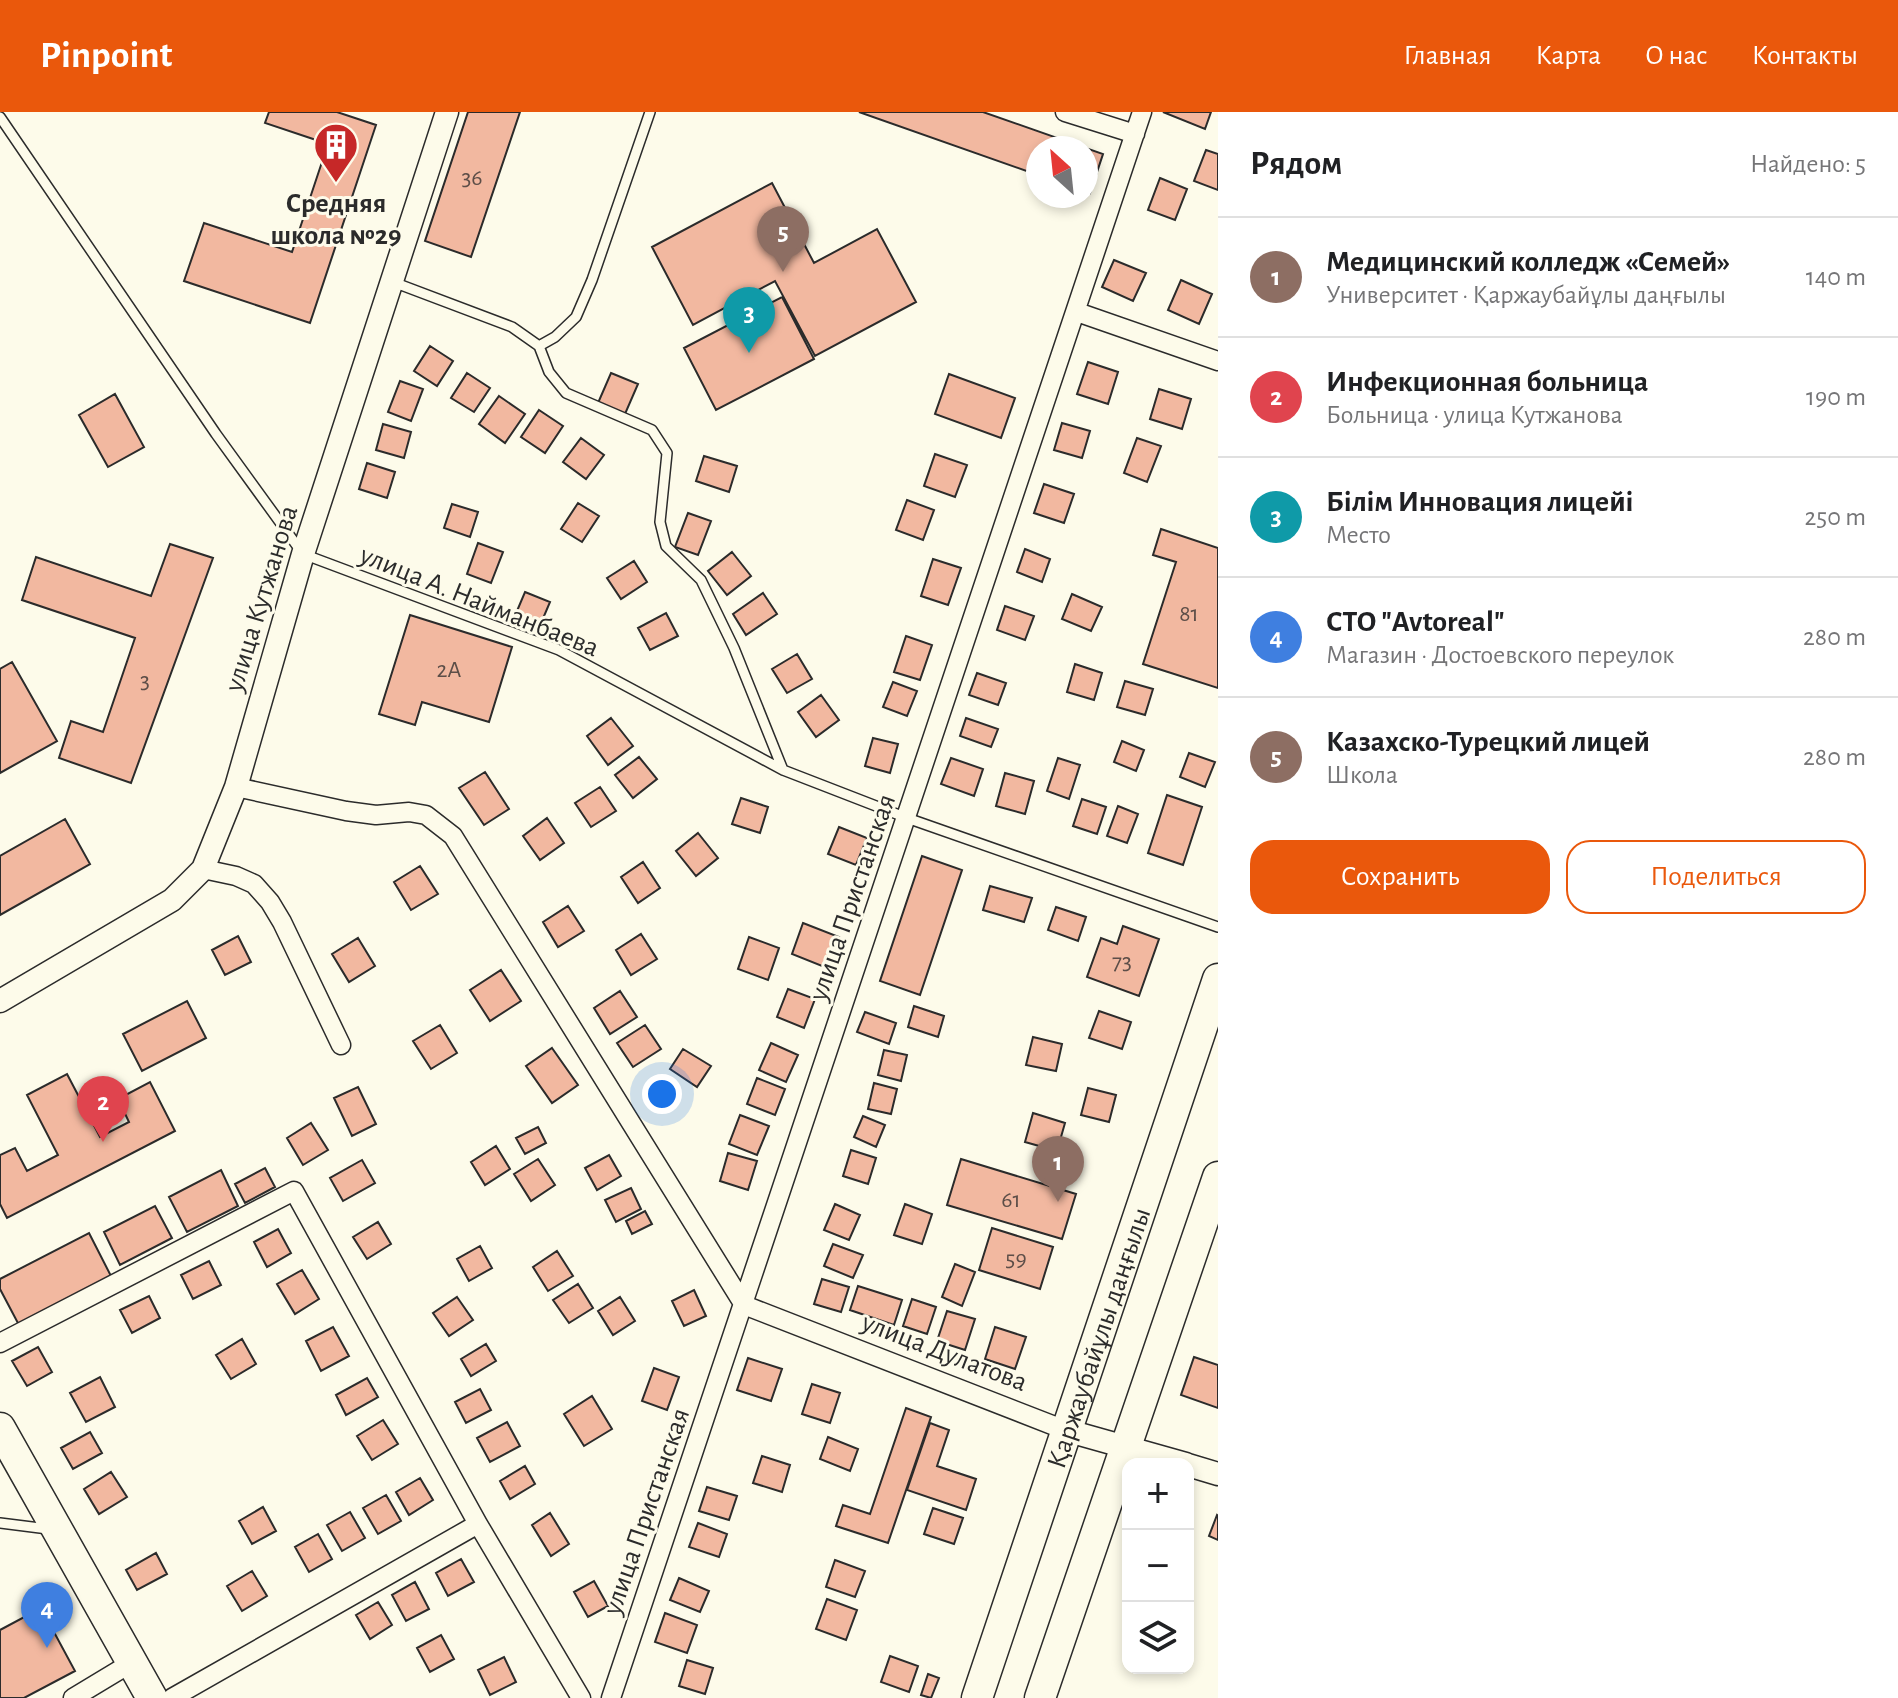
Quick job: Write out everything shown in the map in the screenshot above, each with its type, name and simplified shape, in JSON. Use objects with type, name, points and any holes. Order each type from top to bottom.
[{"type":"highway","name":"Қаржаубайұлы даңғылы","points":[[977,1698],[1218,979]]},
{"type":"highway","points":[[1040,1698],[1218,1177]]},
{"type":"highway","points":[[0,1428],[152,1698]]},
{"type":"street","name":"улица Кутжанова","points":[[0,1001],[172,900],[203,869],[236,787],[303,554],[447,112]]},
{"type":"street","points":[[1065,112],[1135,134]]},
{"type":"street","name":"улица Пристанская","points":[[611,1698],[1142,112]]},
{"type":"street","points":[[1077,312],[1218,361]]},
{"type":"street","points":[[236,787],[346,811],[376,815],[409,812],[426,815],[453,836],[744,1305]]},
{"type":"street","points":[[203,869],[236,876],[254,884],[270,902],[341,1045]]},
{"type":"street","points":[[1,1340],[294,1191],[478,1524],[581,1698]]},
{"type":"street","name":"улица Дулатова","points":[[744,1305],[1065,1430],[1167,1458]]},
{"type":"street","name":"улица Дулатова","points":[[1194,1466],[1218,1474]]},
{"type":"street","points":[[172,1698],[478,1524]]},
{"type":"street","points":[[73,1698],[131,1663]]},
{"type":"lane","points":[[539,346],[555,337],[576,317],[592,280],[650,112]]},
{"type":"lane","points":[[0,117],[216,434],[303,554]]},
{"type":"lane","points":[[393,282],[512,327],[539,346],[549,372],[566,393],[652,430],[667,453],[660,522],[666,546],[701,580],[734,648],[783,770]]},
{"type":"lane","name":"улица А. Найманбаева","points":[[303,554],[559,650],[783,770],[907,818],[1218,927]]},
{"type":"lane","points":[[0,1523],[59,1531]]},
{"type":"building","name":"Средняя школа №29","points":[[269,112],[337,112],[376,125],[310,323],[184,281],[204,223],[292,252],[328,144],[265,123]]},
{"type":"building","points":[[468,112],[520,112],[471,257],[425,241]]},
{"type":"building","points":[[859,112],[983,112],[1052,136],[1026,136],[1026,171]]},
{"type":"building","points":[[1163,112],[1211,112],[1205,129]]},
{"type":"building","points":[[1206,150],[1218,154],[1218,190],[1194,181]]},
{"type":"building","points":[[1098,152],[1103,154],[1098,169]]},
{"type":"building","points":[[1160,178],[1187,189],[1175,220],[1148,210]]},
{"type":"building","points":[[772,183],[814,263],[877,229],[916,302],[815,356],[775,281],[693,325],[652,247]]},
{"type":"building","points":[[1114,260],[1146,273],[1133,301],[1102,287]]},
{"type":"building","points":[[1181,280],[1212,294],[1199,324],[1168,310]]},
{"type":"building","points":[[782,297],[814,359],[716,410],[684,348]]},
{"type":"building","points":[[430,346],[453,361],[437,386],[414,371]]},
{"type":"building","points":[[1088,362],[1118,372],[1108,404],[1077,394]]},
{"type":"building","points":[[467,373],[490,388],[474,412],[451,398]]},
{"type":"building","points":[[611,373],[638,384],[625,414],[598,403]]},
{"type":"building","points":[[949,374],[1015,398],[1001,438],[935,414]]},
{"type":"building","points":[[400,381],[423,389],[411,421],[388,412]]},
{"type":"building","points":[[1159,389],[1191,399],[1182,429],[1150,419]]},
{"type":"building","points":[[115,394],[144,447],[108,467],[79,415]]},
{"type":"building","points":[[499,396],[525,414],[505,443],[479,424]]},
{"type":"building","points":[[539,410],[563,426],[545,453],[521,437]]},
{"type":"building","points":[[1062,423],[1090,431],[1082,458],[1054,450]]},
{"type":"building","points":[[383,424],[411,432],[404,458],[376,450]]},
{"type":"building","points":[[581,438],[604,455],[586,479],[563,462]]},
{"type":"building","points":[[1137,438],[1161,446],[1147,482],[1124,473]]},
{"type":"building","points":[[935,454],[967,465],[955,497],[924,486]]},
{"type":"building","points":[[704,456],[737,466],[729,492],[696,481]]},
{"type":"building","points":[[367,463],[395,472],[387,498],[359,489]]},
{"type":"building","points":[[1044,484],[1074,494],[1064,523],[1034,513]]},
{"type":"building","points":[[907,500],[934,510],[923,540],[896,530]]},
{"type":"building","points":[[578,503],[599,516],[582,542],[561,529]]},
{"type":"building","points":[[452,504],[478,512],[470,537],[444,528]]},
{"type":"building","points":[[688,513],[711,521],[698,555],[675,547]]},
{"type":"building","points":[[1161,529],[1218,548],[1218,688],[1143,664],[1176,562],[1153,555]]},
{"type":"building","points":[[478,543],[503,552],[491,583],[467,574]]},
{"type":"building","points":[[170,544],[213,558],[131,783],[59,758],[71,721],[103,732],[135,638],[22,600],[36,557],[151,596]]},
{"type":"building","points":[[1025,549],[1050,559],[1042,582],[1017,572]]},
{"type":"building","points":[[732,552],[751,576],[727,595],[708,571]]},
{"type":"building","points":[[933,559],[961,568],[948,605],[921,596]]},
{"type":"building","points":[[634,561],[647,582],[621,599],[607,578]]},
{"type":"building","points":[[525,592],[550,602],[539,628],[514,618]]},
{"type":"building","points":[[763,593],[777,614],[746,635],[733,614]]},
{"type":"building","points":[[1072,594],[1102,607],[1091,631],[1062,619]]},
{"type":"building","points":[[1005,606],[1034,616],[1025,640],[997,630]]},
{"type":"building","points":[[666,613],[678,636],[650,650],[638,628]]},
{"type":"building","points":[[410,615],[512,647],[489,722],[422,702],[415,725],[379,714]]},
{"type":"building","points":[[906,636],[932,645],[920,680],[894,672]]},
{"type":"building","points":[[797,654],[812,679],[787,693],[772,669]]},
{"type":"building","points":[[12,662],[57,741],[0,773],[0,669]]},
{"type":"building","points":[[1075,664],[1102,673],[1094,700],[1067,692]]},
{"type":"building","points":[[977,673],[1006,683],[998,705],[969,695]]},
{"type":"building","points":[[1125,681],[1153,689],[1145,715],[1117,707]]},
{"type":"building","points":[[893,682],[917,691],[907,716],[883,707]]},
{"type":"building","points":[[821,695],[839,720],[816,737],[798,712]]},
{"type":"building","points":[[611,718],[633,746],[608,765],[587,736]]},
{"type":"building","points":[[966,718],[998,729],[991,747],[960,736]]},
{"type":"building","points":[[873,738],[898,744],[890,773],[865,766]]},
{"type":"building","points":[[1122,741],[1144,750],[1136,771],[1114,762]]},
{"type":"building","points":[[1189,753],[1215,762],[1205,787],[1180,777]]},
{"type":"building","points":[[639,757],[657,779],[633,798],[615,775]]},
{"type":"building","points":[[951,758],[983,769],[974,796],[941,784]]},
{"type":"building","points":[[1058,758],[1080,765],[1069,799],[1047,791]]},
{"type":"building","points":[[485,772],[509,809],[484,825],[459,788]]},
{"type":"building","points":[[1005,773],[1034,781],[1025,814],[996,806]]},
{"type":"building","points":[[600,787],[616,811],[591,827],[575,803]]},
{"type":"building","points":[[1167,795],[1202,807],[1183,865],[1148,853]]},
{"type":"building","points":[[741,798],[768,807],[760,833],[732,824]]},
{"type":"building","points":[[1082,799],[1106,807],[1097,834],[1073,826]]},
{"type":"building","points":[[1118,806],[1138,814],[1127,843],[1107,836]]},
{"type":"building","points":[[547,818],[564,843],[540,860],[523,836]]},
{"type":"building","points":[[65,819],[90,864],[0,915],[0,856]]},
{"type":"building","points":[[839,827],[867,838],[856,865],[828,854]]},
{"type":"building","points":[[698,833],[718,858],[696,876],[676,851]]},
{"type":"building","points":[[922,856],[962,870],[920,995],[880,981]]},
{"type":"building","points":[[643,862],[660,888],[638,903],[621,877]]},
{"type":"building","points":[[420,866],[438,894],[411,910],[394,882]]},
{"type":"building","points":[[990,886],[1032,898],[1024,922],[983,910]]},
{"type":"building","points":[[568,906],[584,931],[558,947],[543,922]]},
{"type":"building","points":[[1056,907],[1086,917],[1078,941],[1048,930]]},
{"type":"building","points":[[803,923],[839,937],[827,968],[792,954]]},
{"type":"building","points":[[1123,926],[1159,939],[1139,996],[1087,977],[1101,938],[1117,944]]},
{"type":"building","points":[[641,934],[657,959],[631,975],[616,950]]},
{"type":"building","points":[[238,936],[251,962],[225,975],[212,950]]},
{"type":"building","points":[[749,937],[779,948],[768,980],[738,969]]},
{"type":"building","points":[[358,938],[375,966],[349,982],[332,954]]},
{"type":"building","points":[[501,970],[521,1001],[490,1021],[470,990]]},
{"type":"building","points":[[788,989],[815,999],[804,1028],[777,1017]]},
{"type":"building","points":[[620,991],[637,1017],[610,1034],[594,1008]]},
{"type":"building","points":[[187,1001],[206,1038],[142,1071],[123,1034]]},
{"type":"building","points":[[914,1006],[944,1016],[938,1037],[908,1027]]},
{"type":"building","points":[[1099,1011],[1131,1022],[1122,1049],[1089,1038]]},
{"type":"building","points":[[865,1012],[896,1023],[889,1044],[857,1032]]},
{"type":"building","points":[[440,1025],[457,1053],[431,1069],[413,1041]]},
{"type":"building","points":[[645,1025],[661,1049],[633,1067],[617,1043]]},
{"type":"building","points":[[1033,1037],[1062,1044],[1056,1071],[1026,1065]]},
{"type":"building","points":[[771,1043],[798,1055],[786,1082],[759,1070]]},
{"type":"building","points":[[552,1048],[578,1085],[552,1103],[526,1066]]},
{"type":"building","points":[[683,1049],[711,1066],[697,1087],[670,1069]]},
{"type":"building","points":[[884,1050],[907,1055],[901,1081],[878,1075]]},
{"type":"building","points":[[67,1074],[100,1137],[129,1122],[118,1099],[150,1082],[175,1131],[7,1218],[0,1204],[0,1155],[15,1148],[27,1171],[58,1155],[27,1095]]},
{"type":"building","points":[[757,1078],[785,1089],[775,1115],[747,1104]]},
{"type":"building","points":[[874,1083],[897,1089],[891,1114],[868,1109]]},
{"type":"building","points":[[358,1087],[376,1124],[352,1136],[334,1098]]},
{"type":"building","points":[[1088,1088],[1116,1095],[1109,1122],[1081,1115]]},
{"type":"building","points":[[1033,1113],[1065,1123],[1057,1151],[1025,1142]]},
{"type":"building","points":[[740,1115],[769,1126],[757,1155],[729,1144]]},
{"type":"building","points":[[863,1116],[885,1125],[876,1147],[854,1137]]},
{"type":"building","points":[[311,1123],[328,1150],[303,1165],[287,1138]]},
{"type":"building","points":[[538,1127],[546,1143],[525,1154],[516,1138]]},
{"type":"building","points":[[496,1146],[510,1169],[485,1185],[471,1162]]},
{"type":"building","points":[[851,1150],[876,1158],[868,1184],[843,1176]]},
{"type":"building","points":[[728,1153],[757,1161],[748,1190],[720,1181]]},
{"type":"building","points":[[609,1155],[621,1176],[597,1190],[585,1168]]},
{"type":"building","points":[[538,1159],[555,1185],[531,1201],[514,1174]]},
{"type":"building","points":[[961,1159],[1076,1194],[1062,1239],[947,1205]]},
{"type":"building","points":[[362,1160],[375,1183],[343,1201],[330,1178]]},
{"type":"building","points":[[265,1168],[275,1187],[245,1203],[235,1184]]},
{"type":"building","points":[[221,1170],[238,1206],[187,1232],[169,1197]]},
{"type":"building","points":[[631,1188],[641,1209],[616,1222],[605,1200]]},
{"type":"building","points":[[835,1204],[860,1215],[849,1240],[824,1230]]},
{"type":"building","points":[[905,1204],[932,1214],[922,1244],[894,1235]]},
{"type":"building","points":[[155,1206],[172,1238],[120,1265],[104,1232]]},
{"type":"building","points":[[645,1211],[652,1224],[632,1234],[626,1221]]},
{"type":"building","points":[[378,1222],[391,1244],[367,1259],[353,1237]]},
{"type":"building","points":[[992,1228],[1053,1247],[1040,1289],[979,1270]]},
{"type":"building","points":[[278,1229],[291,1253],[267,1267],[254,1242]]},
{"type":"building","points":[[89,1233],[113,1280],[20,1327],[0,1289],[0,1279]]},
{"type":"building","points":[[833,1244],[863,1255],[853,1278],[824,1266]]},
{"type":"building","points":[[480,1246],[492,1268],[469,1281],[457,1259]]},
{"type":"building","points":[[557,1251],[573,1276],[548,1291],[533,1267]]},
{"type":"building","points":[[209,1261],[221,1285],[193,1299],[181,1275]]},
{"type":"building","points":[[955,1264],[975,1272],[962,1306],[942,1297]]},
{"type":"building","points":[[302,1270],[319,1299],[295,1314],[277,1284]]},
{"type":"building","points":[[822,1279],[849,1287],[841,1312],[814,1304]]},
{"type":"building","points":[[578,1284],[593,1308],[569,1323],[553,1300]]},
{"type":"building","points":[[858,1286],[902,1300],[894,1325],[850,1310]]},
{"type":"building","points":[[694,1290],[706,1316],[684,1326],[672,1301]]},
{"type":"building","points":[[149,1296],[160,1318],[132,1333],[120,1310]]},
{"type":"building","points":[[457,1297],[473,1320],[449,1336],[433,1313]]},
{"type":"building","points":[[620,1297],[635,1321],[613,1335],[598,1311]]},
{"type":"building","points":[[912,1299],[936,1307],[927,1334],[903,1326]]},
{"type":"building","points":[[947,1311],[975,1319],[965,1350],[937,1341]]},
{"type":"building","points":[[333,1327],[349,1356],[321,1371],[306,1341]]},
{"type":"building","points":[[995,1327],[1026,1337],[1015,1369],[985,1359]]},
{"type":"building","points":[[242,1339],[256,1364],[231,1379],[216,1355]]},
{"type":"building","points":[[486,1344],[496,1361],[471,1376],[461,1359]]},
{"type":"building","points":[[38,1347],[52,1372],[27,1386],[12,1361]]},
{"type":"building","points":[[1194,1357],[1218,1365],[1218,1408],[1181,1395]]},
{"type":"building","points":[[748,1358],[782,1369],[771,1401],[737,1390]]},
{"type":"building","points":[[654,1368],[679,1377],[667,1410],[642,1401]]},
{"type":"building","points":[[100,1377],[115,1407],[86,1422],[70,1393]]},
{"type":"building","points":[[367,1378],[378,1397],[346,1415],[336,1395]]},
{"type":"building","points":[[812,1384],[840,1393],[830,1423],[802,1414]]},
{"type":"building","points":[[480,1389],[491,1410],[466,1423],[455,1402]]},
{"type":"building","points":[[592,1396],[612,1429],[584,1446],[564,1414]]},
{"type":"building","points":[[906,1408],[931,1417],[888,1543],[836,1526],[843,1505],[870,1514]]},
{"type":"building","points":[[383,1420],[398,1444],[372,1460],[357,1436]]},
{"type":"building","points":[[507,1422],[520,1446],[490,1462],[477,1438]]},
{"type":"building","points":[[930,1423],[949,1430],[937,1466],[976,1479],[966,1510],[907,1490]]},
{"type":"building","points":[[90,1432],[102,1453],[73,1469],[61,1448]]},
{"type":"building","points":[[828,1437],[858,1449],[850,1471],[820,1459]]},
{"type":"building","points":[[762,1456],[790,1465],[782,1492],[753,1483]]},
{"type":"building","points":[[525,1466],[535,1484],[510,1499],[500,1481]]},
{"type":"building","points":[[111,1472],[127,1497],[99,1514],[84,1489]]},
{"type":"building","points":[[420,1478],[433,1500],[409,1515],[396,1492]]},
{"type":"building","points":[[707,1487],[737,1496],[729,1520],[699,1511]]},
{"type":"building","points":[[386,1495],[401,1521],[378,1534],[363,1508]]},
{"type":"building","points":[[263,1507],[276,1531],[252,1544],[239,1521]]},
{"type":"building","points":[[933,1508],[963,1518],[954,1544],[924,1534]]},
{"type":"building","points":[[350,1512],[365,1538],[342,1551],[327,1525]]},
{"type":"building","points":[[550,1513],[569,1544],[551,1556],[532,1525]]},
{"type":"building","points":[[1218,1516],[1218,1540],[1209,1536]]},
{"type":"building","points":[[698,1523],[727,1534],[719,1557],[689,1547]]},
{"type":"building","points":[[318,1534],[332,1559],[309,1572],[295,1547]]},
{"type":"building","points":[[156,1553],[167,1574],[137,1590],[126,1570]]},
{"type":"building","points":[[461,1559],[474,1582],[448,1596],[436,1573]]},
{"type":"building","points":[[835,1560],[865,1571],[855,1597],[826,1587]]},
{"type":"building","points":[[252,1571],[267,1596],[242,1611],[227,1586]]},
{"type":"building","points":[[679,1578],[709,1591],[700,1612],[670,1600]]},
{"type":"building","points":[[594,1581],[608,1606],[588,1617],[574,1592]]},
{"type":"building","points":[[415,1582],[429,1609],[406,1621],[392,1595]]},
{"type":"building","points":[[827,1599],[857,1610],[846,1640],[816,1629]]},
{"type":"building","points":[[378,1602],[392,1625],[370,1639],[356,1615]]},
{"type":"building","points":[[41,1608],[75,1671],[24,1698],[0,1698],[0,1630]]},
{"type":"building","points":[[665,1613],[697,1625],[687,1653],[655,1642]]},
{"type":"building","points":[[441,1635],[454,1659],[430,1672],[417,1648]]},
{"type":"building","points":[[890,1656],[918,1666],[909,1692],[881,1682]]},
{"type":"building","points":[[504,1657],[516,1682],[490,1695],[478,1670]]},
{"type":"building","points":[[687,1660],[713,1668],[705,1694],[679,1686]]},
{"type":"building","points":[[928,1674],[939,1678],[931,1698],[921,1695]]},
{"type":"place","name":"Средняя школа №29","points":[[336,184]]},
{"type":"place","name":"Казахско-Турецкий лицей","points":[[783,272]]},
{"type":"place","name":"Білім Инновация лицейі","points":[[749,353]]},
{"type":"place","name":"Инфекционная больница","points":[[103,1142]]},
{"type":"place","name":"Медицинский колледж «Семей»","points":[[1058,1202]]},
{"type":"place","name":"СТО \"Avtoreal\"","points":[[47,1648]]}]
